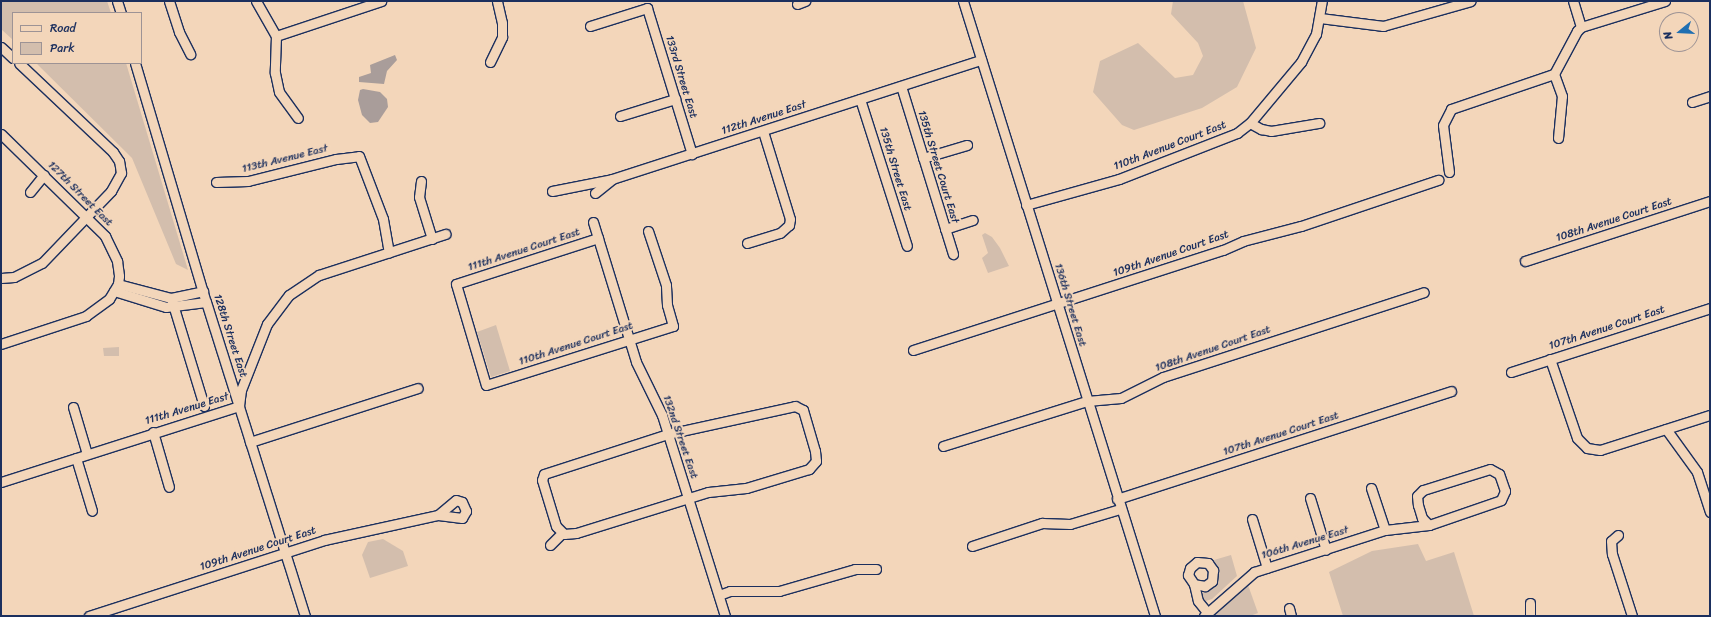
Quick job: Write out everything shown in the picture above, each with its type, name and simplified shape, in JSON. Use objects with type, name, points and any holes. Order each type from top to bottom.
[{"type":"street","points":[[117,1],[121,12]]},
{"type":"street","points":[[169,1],[179,32],[190,54]]},
{"type":"street","points":[[256,1],[276,36],[277,86],[284,102],[298,118]]},
{"type":"street","points":[[276,36],[356,5],[381,1]]},
{"type":"street","points":[[490,62],[502,37],[502,24],[497,1]]},
{"type":"street","name":"136th Street East","points":[[963,1],[1154,616]]},
{"type":"street","name":"110th Avenue Court East","points":[[1026,205],[1119,179],[1228,138],[1250,123],[1301,62],[1316,34],[1322,1]]},
{"type":"street","points":[[1320,18],[1383,26],[1440,6],[1471,1]]},
{"type":"street","points":[[1573,1],[1581,27]]},
{"type":"street","points":[[1449,172],[1443,125],[1446,116],[1456,106],[1554,74],[1581,27],[1665,1]]},
{"type":"street","name":"133rd Street East","points":[[590,26],[647,8],[692,154]]},
{"type":"street","points":[[1,47],[12,57]]},
{"type":"street","name":"112th Avenue East","points":[[552,190],[612,179],[981,60]]},
{"type":"street","points":[[1,278],[14,277],[42,263],[117,185],[121,170],[119,161],[113,152],[20,64]]},
{"type":"street","name":"128th Street East","points":[[135,64],[206,302],[304,616]]},
{"type":"street","points":[[1554,74],[1562,96],[1558,138]]},
{"type":"street","name":"135th Street Court East","points":[[901,86],[953,254]]},
{"type":"street","points":[[1692,102],[1710,96]]},
{"type":"street","points":[[620,116],[675,99]]},
{"type":"street","name":"135th Street East","points":[[860,99],[907,246]]},
{"type":"street","points":[[1250,123],[1261,129],[1271,131],[1319,123]]},
{"type":"street","points":[[747,243],[780,233],[787,227],[790,219],[763,131]]},
{"type":"street","name":"127th Street East","points":[[1,134],[87,216],[110,245],[117,261],[116,288]]},
{"type":"street","points":[[923,158],[967,144]]},
{"type":"street","name":"113th Avenue East","points":[[216,182],[248,181],[336,159],[359,156],[383,219],[389,252]]},
{"type":"street","points":[[30,192],[44,175]]},
{"type":"street","points":[[595,193],[612,179]]},
{"type":"street","name":"109th Avenue Court East","points":[[913,350],[1057,302],[1438,180]]},
{"type":"street","points":[[421,181],[419,197],[432,239]]},
{"type":"street","name":"108th Avenue Court East","points":[[1525,261],[1710,201]]},
{"type":"street","points":[[945,229],[973,220]]},
{"type":"street","name":"132nd Street East","points":[[593,222],[636,362],[656,400],[668,434],[725,616]]},
{"type":"street","name":"110th Avenue Court East","points":[[486,385],[673,326],[667,305],[666,285],[648,231]]},
{"type":"street","name":"111th Avenue East","points":[[1,481],[239,406],[241,390],[267,324],[289,295],[319,275],[445,234]]},
{"type":"street","name":"111th Avenue Court East","points":[[486,385],[456,284],[598,238]]},
{"type":"street","points":[[1,344],[86,316],[106,303],[116,288],[172,302],[206,302]]},
{"type":"street","points":[[172,302],[203,291]]},
{"type":"street","name":"108th Avenue Court East","points":[[942,446],[1088,401],[1121,398],[1163,377],[1424,292]]},
{"type":"street","points":[[172,302],[204,406]]},
{"type":"street","name":"107th Avenue Court East","points":[[1511,372],[1550,358],[1710,308]]},
{"type":"street","points":[[1550,358],[1577,438],[1586,447],[1600,450],[1710,415]]},
{"type":"street","points":[[250,442],[418,388]]},
{"type":"street","name":"107th Avenue Court East","points":[[1117,499],[1451,391]]},
{"type":"street","points":[[795,406],[803,410],[815,450],[816,461],[809,469],[759,485],[708,492],[576,534],[562,532],[556,526],[542,476],[668,434],[795,406]]},
{"type":"street","points":[[73,407],[87,454]]},
{"type":"street","points":[[1666,429],[1697,472],[1710,512]]},
{"type":"street","points":[[153,432],[169,487]]},
{"type":"street","points":[[76,458],[92,511]]},
{"type":"street","name":"106th Avenue East","points":[[1206,614],[1246,576],[1385,530],[1428,524],[1501,500],[1505,491],[1499,474],[1490,469],[1423,490],[1417,496],[1418,505],[1422,518],[1428,524]]},
{"type":"street","points":[[1371,488],[1385,530]]},
{"type":"street","points":[[1310,498],[1326,550]]},
{"type":"street","points":[[972,546],[1042,523],[1070,524],[1120,509]]},
{"type":"street","name":"109th Avenue Court East","points":[[89,616],[328,539],[438,515]]},
{"type":"street","points":[[1252,519],[1267,568]]},
{"type":"street","points":[[550,545],[562,532]]},
{"type":"street","points":[[1618,535],[1611,541],[1612,554],[1632,616]]},
{"type":"street","points":[[719,595],[730,591],[779,591],[855,569],[876,569]]},
{"type":"street","points":[[1194,584],[1198,601],[1206,614]]},
{"type":"street","points":[[1530,603],[1530,616]]},
{"type":"green space","points":[[1,1],[107,1],[111,12],[12,12],[12,39],[1,29]]},
{"type":"green space","points":[[1173,1],[1243,1],[1256,48],[1237,87],[1202,108],[1134,130],[1122,125],[1093,92],[1100,61],[1138,43],[1175,78],[1193,75],[1203,56],[1198,43],[1171,14]]},
{"type":"green space","points":[[37,64],[126,64],[188,270],[176,264],[132,158]]},
{"type":"green space","points":[[985,233],[992,237],[1000,248],[1009,266],[988,273],[982,258],[988,253],[982,235]]},
{"type":"green space","points":[[496,325],[510,371],[491,377],[477,332]]},
{"type":"green space","points":[[119,347],[119,356],[104,356],[103,348]]},
{"type":"green space","points":[[383,539],[403,551],[408,566],[370,578],[362,555],[368,542]]},
{"type":"green space","points":[[1418,544],[1426,561],[1454,552],[1474,616],[1343,616],[1329,572],[1372,551]]},
{"type":"green space","points":[[1231,555],[1237,576],[1212,599],[1206,601],[1202,597],[1203,593],[1215,586],[1219,577],[1214,560]]},
{"type":"green space","points":[[1248,585],[1258,613],[1250,616],[1214,616]]},
{"type":"shaded area","points":[[395,55],[397,60],[387,71],[384,84],[359,82],[359,77],[371,73],[370,65]]},
{"type":"shaded area","points":[[363,89],[380,92],[387,99],[388,107],[378,122],[370,123],[362,115],[358,100],[360,90]]}]
